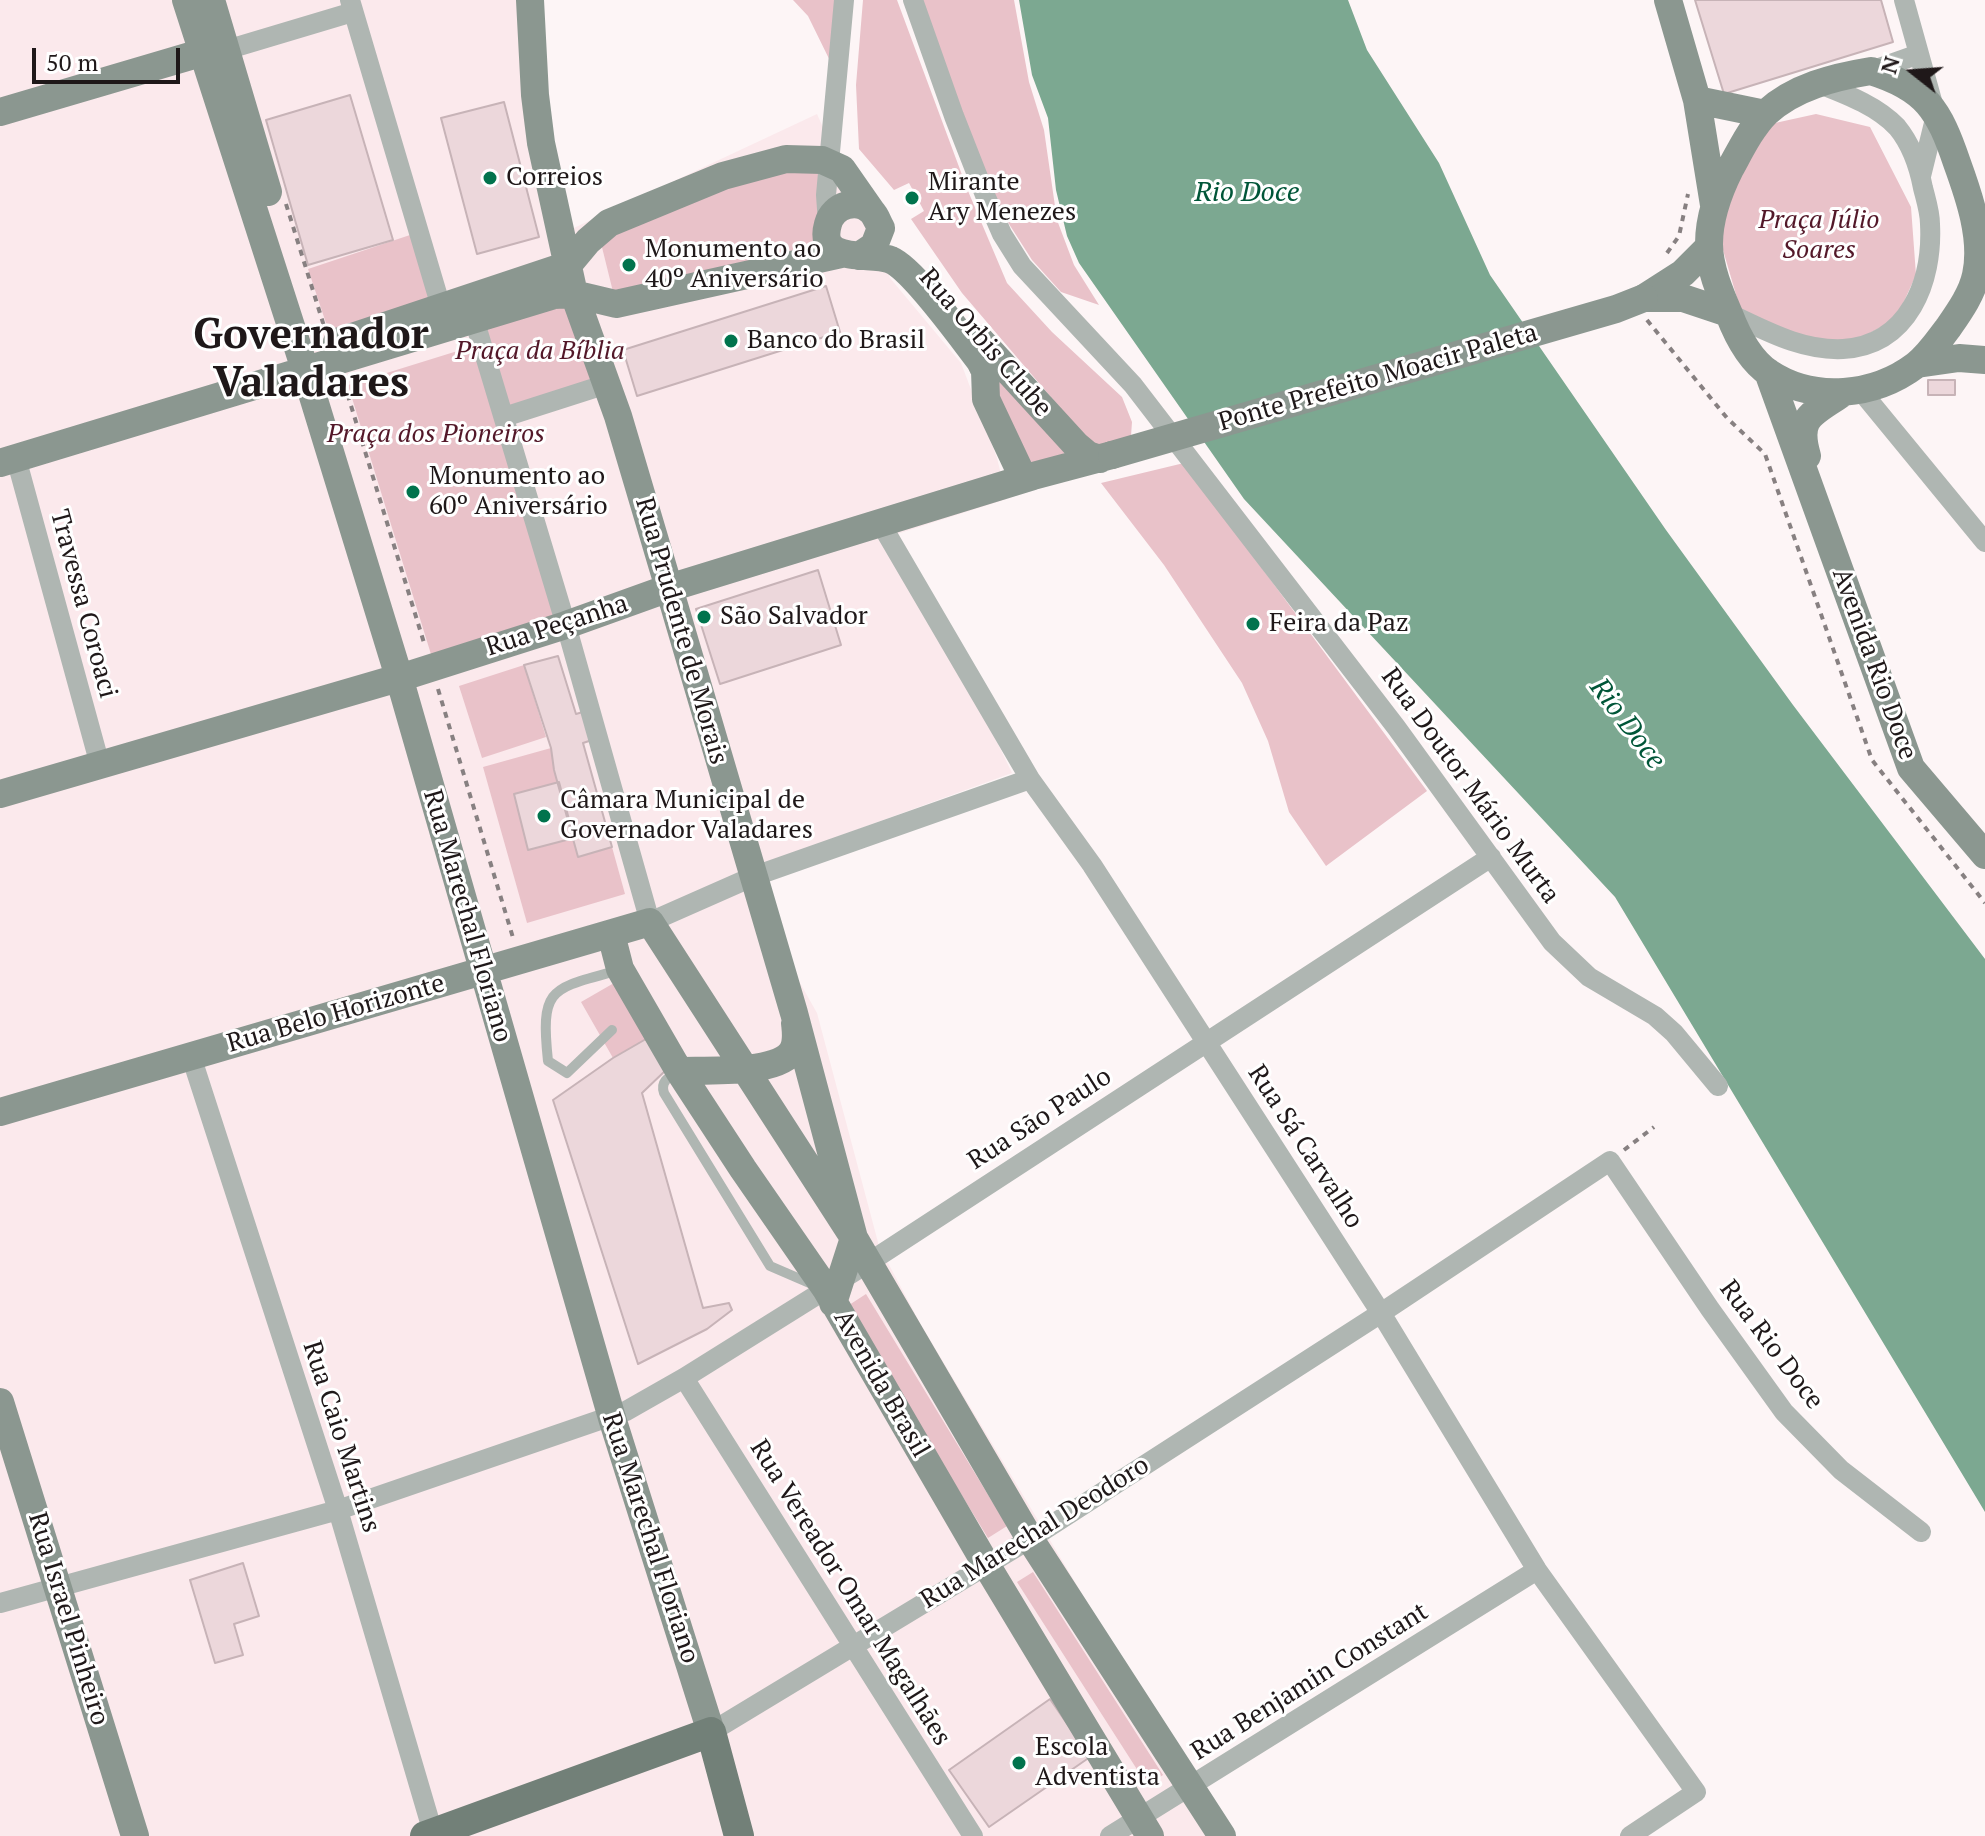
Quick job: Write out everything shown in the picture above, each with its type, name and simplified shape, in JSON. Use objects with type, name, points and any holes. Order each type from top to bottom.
[{"type":"main road","name":"Rua Marechal Deodoro","points":[[430,1835],[711,1732]]},
{"type":"main road","name":"Rua Marechal Floriano","points":[[711,1732],[739,1836]]},
{"type":"street","name":"Rua Marechal Floriano","points":[[186,0],[215,51],[318,358],[414,673],[500,967],[612,1418],[711,1732]]},
{"type":"street","name":"Rua Marechal Floriano","points":[[211,0],[215,51]]},
{"type":"street","name":"Rua Prudente de Morais","points":[[530,0],[541,143],[574,294],[607,384],[669,588],[861,1251]]},
{"type":"street","points":[[844,0],[833,132],[820,160],[829,241],[850,255]]},
{"type":"street","name":"Rua Doutor Mário Murta","points":[[913,0],[985,195],[1002,234],[1022,266],[1133,385],[1396,727],[1552,942],[1589,977],[1655,1016],[1674,1033],[1718,1086]]},
{"type":"street","points":[[1668,0],[1697,100],[1714,205],[1709,247],[1728,313],[1750,353],[1768,372],[1793,384],[1851,393],[1887,383],[1917,364],[1980,285],[1976,190],[1924,98],[1909,85],[1871,71]]},
{"type":"street","points":[[1904,0],[1936,115],[1921,176]]},
{"type":"street","points":[[0,112],[215,51],[352,6],[441,307]]},
{"type":"street","points":[[1714,205],[1741,149],[1765,114],[1792,95],[1817,83],[1871,71],[1919,54]]},
{"type":"street","points":[[1728,313],[1777,336],[1818,348],[1845,349],[1888,334],[1916,304],[1927,265],[1931,222],[1921,176],[1909,145],[1896,127],[1855,98],[1817,83]]},
{"type":"street","points":[[1697,100],[1765,114]]},
{"type":"street","points":[[318,358],[441,307],[568,265],[588,241],[609,223],[723,176],[786,159],[820,160]]},
{"type":"street","name":"Rua Orbis Clube","points":[[820,160],[842,169],[874,216],[1013,379],[1091,456]]},
{"type":"street","points":[[5,455],[318,358],[474,319],[554,295],[574,294],[616,304],[867,252],[878,238],[881,228],[865,207],[847,205],[839,209],[828,223]]},
{"type":"street","name":"Ponte Prefeito Moacir Paleta","points":[[1640,300],[1683,273],[1709,247]]},
{"type":"street","name":"Rua Orbis Clube","points":[[850,255],[891,259],[900,265],[980,361],[985,371],[988,402],[1022,476]]},
{"type":"street","name":"Ponte Prefeito Moacir Paleta","points":[[1091,456],[1640,300],[1683,298],[1728,313]]},
{"type":"street","points":[[474,319],[566,625],[650,922],[861,1251],[1030,1539],[1222,1836]]},
{"type":"street","points":[[1917,364],[1959,358],[1985,360]]},
{"type":"street","name":"Avenida Rio Doce","points":[[1768,372],[1911,768],[1985,855]]},
{"type":"street","points":[[988,402],[987,391],[994,380],[999,377],[1013,379]]},
{"type":"street","points":[[504,417],[607,384]]},
{"type":"street","points":[[1851,393],[1985,542]]},
{"type":"street","name":"Avenida Rio Doce","points":[[1829,542],[1801,436],[1809,416],[1851,393]]},
{"type":"street","name":"Travessa Coroaci","points":[[5,455],[100,765]]},
{"type":"street","name":"Rua Peçanha","points":[[0,794],[414,673],[566,625],[669,588],[1091,456]]},
{"type":"street","name":"Rua Sá Carvalho","points":[[881,524],[1030,779],[1092,865],[1381,1313],[1537,1570],[1696,1792],[1630,1836]]},
{"type":"street","name":"Rua Belo Horizonte","points":[[0,1112],[650,922],[752,877],[1030,779]]},
{"type":"street","name":"Rua São Paulo","points":[[861,1251],[1205,1042],[1491,857]]},
{"type":"street","name":"Avenida Brasil","points":[[611,934],[620,969],[679,1071],[743,1169],[832,1291],[987,1566],[1145,1827]]},
{"type":"street","points":[[679,1071],[743,1068],[778,1062],[792,1052],[797,1040],[794,1013]]},
{"type":"street","name":"Rua Caio Martins","points":[[191,1056],[338,1510],[430,1835]]},
{"type":"street","name":"Rua Marechal Deodoro","points":[[711,1732],[1030,1539],[1610,1161]]},
{"type":"street","name":"Rua Rio Doce","points":[[1610,1161],[1784,1412],[1841,1470],[1921,1532]]},
{"type":"street","points":[[0,1603],[338,1510],[612,1418],[832,1291],[861,1251]]},
{"type":"street","name":"Rua Vereador Omar Magalhães","points":[[684,1378],[973,1836]]},
{"type":"street","name":"Rua Israel Pinheiro","points":[[0,1402],[135,1836]]},
{"type":"street","name":"Rua Benjamin Constant","points":[[1110,1836],[1145,1827],[1191,1787],[1537,1570]]},
{"type":"lane","points":[[612,1030],[567,1073],[548,1061],[544,1022],[549,1000],[561,988],[620,969]]},
{"type":"path","points":[[1662,260],[1679,236],[1690,185]]},
{"type":"path","points":[[286,204],[316,305],[318,358],[380,507],[414,673],[508,916],[500,967]]},
{"type":"path","points":[[1640,300],[1648,322],[1727,418],[1765,454],[1872,760],[1985,903]]},
{"type":"path","points":[[1610,1161],[1654,1127]]},
{"type":"shaded area","points":[[0,0],[518,0],[561,234],[817,114],[890,278],[961,363],[997,458],[1007,499],[897,534],[1012,773],[738,873],[817,1013],[879,1246],[920,1323],[1227,1836],[0,1836]]},
{"type":"green space","points":[[793,0],[842,0],[836,73],[808,16]]},
{"type":"green space","points":[[863,0],[897,0],[968,191],[1007,283],[1052,332],[1122,397],[1132,422],[1131,436],[1091,444],[962,293],[911,219],[924,211],[909,183],[894,190],[859,149],[856,85]]},
{"type":"green space","points":[[918,0],[1014,0],[1029,82],[1044,130],[1057,220],[1074,265],[1099,305],[1061,292],[1032,260],[1002,213]]},
{"type":"green space","name":"Praça Júlio Soares","points":[[1816,114],[1870,127],[1911,207],[1916,275],[1896,319],[1855,341],[1809,339],[1742,315],[1718,233],[1746,157],[1775,123]]},
{"type":"green space","points":[[830,162],[839,254],[616,304],[598,231],[723,176]]},
{"type":"green space","points":[[410,235],[431,301],[330,335],[308,269]]},
{"type":"green space","name":"Praça da Bíblia","points":[[570,298],[603,381],[505,412],[479,323]]},
{"type":"green space","name":"Praça dos Pioneiros","points":[[480,344],[566,624],[434,664],[348,385]]},
{"type":"green space","points":[[998,379],[1074,447],[1032,474],[993,383]]},
{"type":"green space","name":"Feira da Paz","points":[[1184,463],[1427,791],[1326,866],[1289,812],[1268,741],[1242,683],[1164,565],[1101,483]]},
{"type":"green space","points":[[524,665],[546,737],[482,758],[459,686]]},
{"type":"green space","points":[[551,748],[559,782],[514,794],[528,849],[574,838],[612,847],[625,894],[527,923],[483,767]]},
{"type":"green space","points":[[614,983],[646,1039],[613,1058],[581,1002]]},
{"type":"green space","points":[[866,1294],[1007,1526],[988,1538],[846,1307]]},
{"type":"green space","points":[[1033,1572],[1163,1775],[1147,1785],[1017,1582]]},
{"type":"water","name":"Rio Doce","points":[[1019,0],[1348,0],[1367,50],[1439,163],[1490,275],[1666,530],[1793,705],[1985,959],[1985,1512],[1615,897],[1244,499],[1079,263],[1067,236],[1056,190],[1048,118],[1032,75]]},
{"type":"building","points":[[1695,0],[1881,0],[1893,42],[1724,94]]},
{"type":"building","points":[[350,95],[393,240],[308,265],[266,120]]},
{"type":"building","name":"Correios","points":[[504,102],[539,237],[477,254],[441,118]]},
{"type":"building","name":"Banco do Brasil","points":[[826,286],[840,332],[637,396],[623,350]]},
{"type":"building","points":[[1928,380],[1955,380],[1955,395],[1928,395]]},
{"type":"building","points":[[818,570],[841,645],[720,684],[696,609]]},
{"type":"building","points":[[558,656],[576,714],[586,711],[595,739],[583,743],[612,847],[578,857],[551,748],[524,665]]},
{"type":"building","name":"Câmara Municipal de Governador Valadares","points":[[559,782],[574,838],[528,850],[514,794]]},
{"type":"building","points":[[646,1039],[666,1070],[642,1093],[703,1308],[729,1303],[732,1310],[707,1329],[638,1364],[553,1100]]},
{"type":"building","points":[[243,1563],[259,1616],[234,1624],[243,1655],[215,1663],[190,1580]]},
{"type":"building","name":"Escola Adventista","points":[[1050,1699],[1090,1757],[989,1827],[949,1770]]},
{"type":"place","name":"Correios","points":[[490,178]]},
{"type":"place","name":"Mirante Ary Menezes","points":[[912,198]]},
{"type":"place","name":"Monumento ao 40º Aniversário","points":[[629,265]]},
{"type":"place","name":"Banco do Brasil","points":[[731,341]]},
{"type":"place","name":"Monumento ao 60º Aniversário","points":[[413,492]]},
{"type":"place","name":"São Salvador","points":[[704,617]]},
{"type":"place","name":"Feira da Paz","points":[[1253,624]]},
{"type":"place","name":"Câmara Municipal de Governador Valadares","points":[[544,816]]},
{"type":"place","name":"Escola Adventista","points":[[1019,1763]]},
{"type":"district","name":"Governador Valadares","points":[[311,360]]}]
